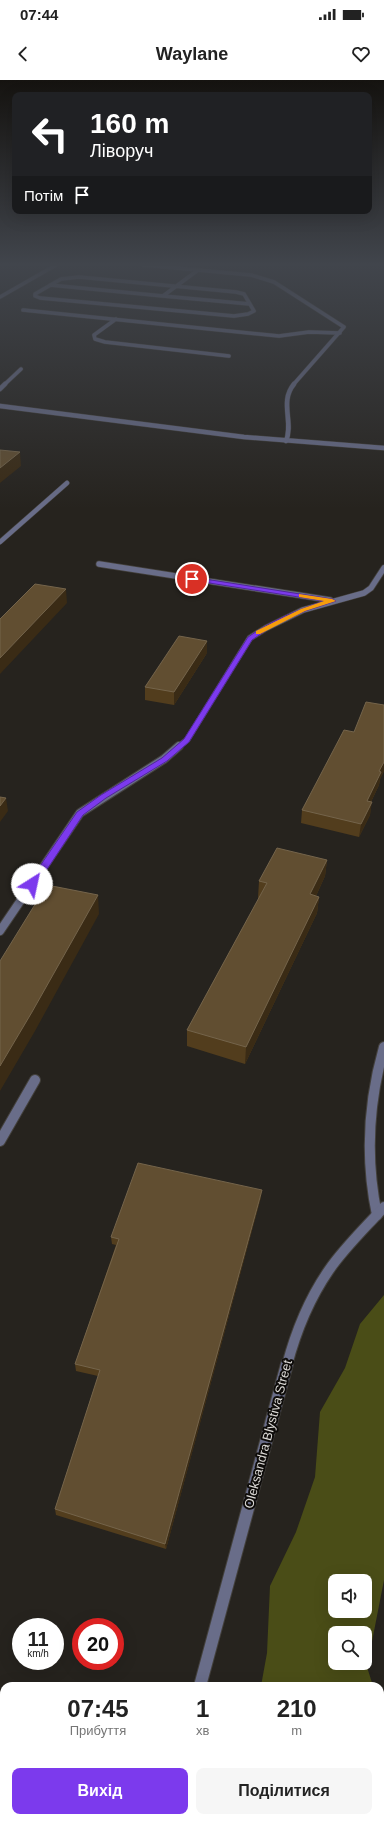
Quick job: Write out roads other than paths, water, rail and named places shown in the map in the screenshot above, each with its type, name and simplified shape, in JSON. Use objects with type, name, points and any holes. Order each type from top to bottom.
[{"type":"street","points":[[144,346],[229,356]]},
{"type":"street","points":[[286,441],[290,434],[286,408],[288,394],[292,387],[328,346]]},
{"type":"street","points":[[0,389],[21,369]]},
{"type":"street","points":[[0,406],[286,441],[384,448]]},
{"type":"street","points":[[0,542],[67,483]]},
{"type":"street","points":[[99,564],[332,601]]},
{"type":"street","points":[[0,931],[80,813],[104,796],[164,759],[187,740],[250,638],[266,628],[303,610],[332,601],[356,596],[371,588],[384,568]]},
{"type":"street","points":[[380,1211],[370,1172],[370,1125],[378,1066],[384,1047]]},
{"type":"street","points":[[0,1141],[35,1080]]},
{"type":"street","name":"Oleksandra Blystiva Street","points":[[201,1682],[292,1345],[307,1307],[330,1269],[380,1211]]}]
